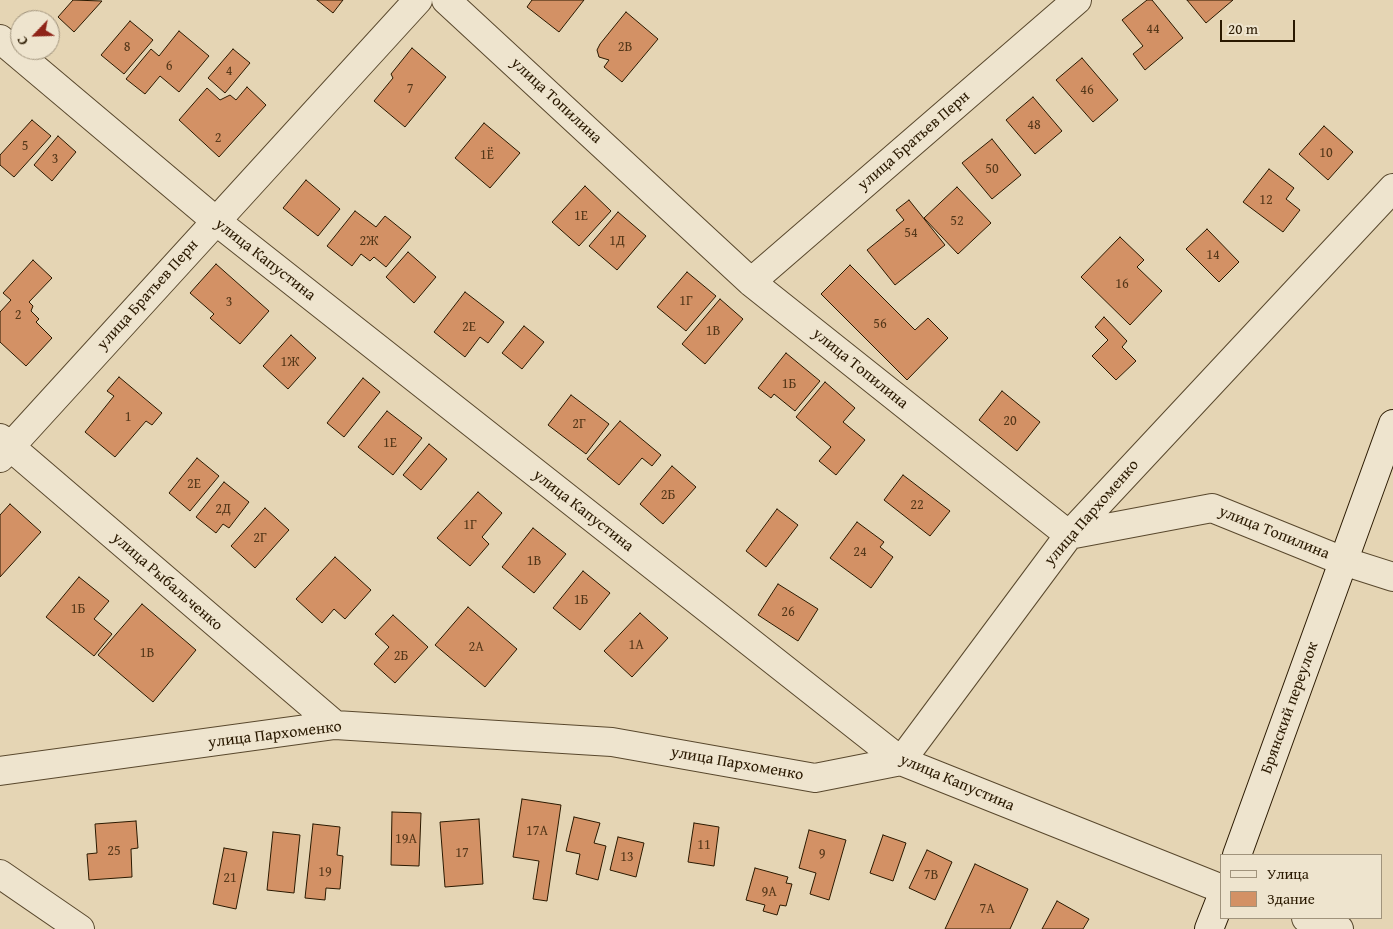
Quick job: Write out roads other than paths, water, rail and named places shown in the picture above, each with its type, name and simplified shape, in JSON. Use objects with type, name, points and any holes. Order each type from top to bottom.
[{"type":"street","name":"улица Братьев Перн","points":[[3,448],[216,221],[418,0]]},
{"type":"street","name":"улица Топилина","points":[[446,0],[752,282],[1069,535],[1212,508],[1344,560],[1393,577]]},
{"type":"street","name":"улица Братьев Перн","points":[[752,282],[1077,0]]},
{"type":"street","name":"улица Капустина","points":[[0,39],[216,221],[901,762],[1220,888]]},
{"type":"street","name":"улица Пархоменко","points":[[0,771],[334,725],[612,742],[815,778],[901,762],[1069,535],[1393,188]]},
{"type":"street","name":"Брянский переулок","points":[[1237,854],[1393,424]]},
{"type":"street","name":"улица Рыбальченко","points":[[3,448],[334,725]]},
{"type":"street","points":[[0,874],[80,929]]},
{"type":"street","points":[[1209,929],[1220,901]]},
{"type":"street","points":[[1309,919],[1339,929]]}]
